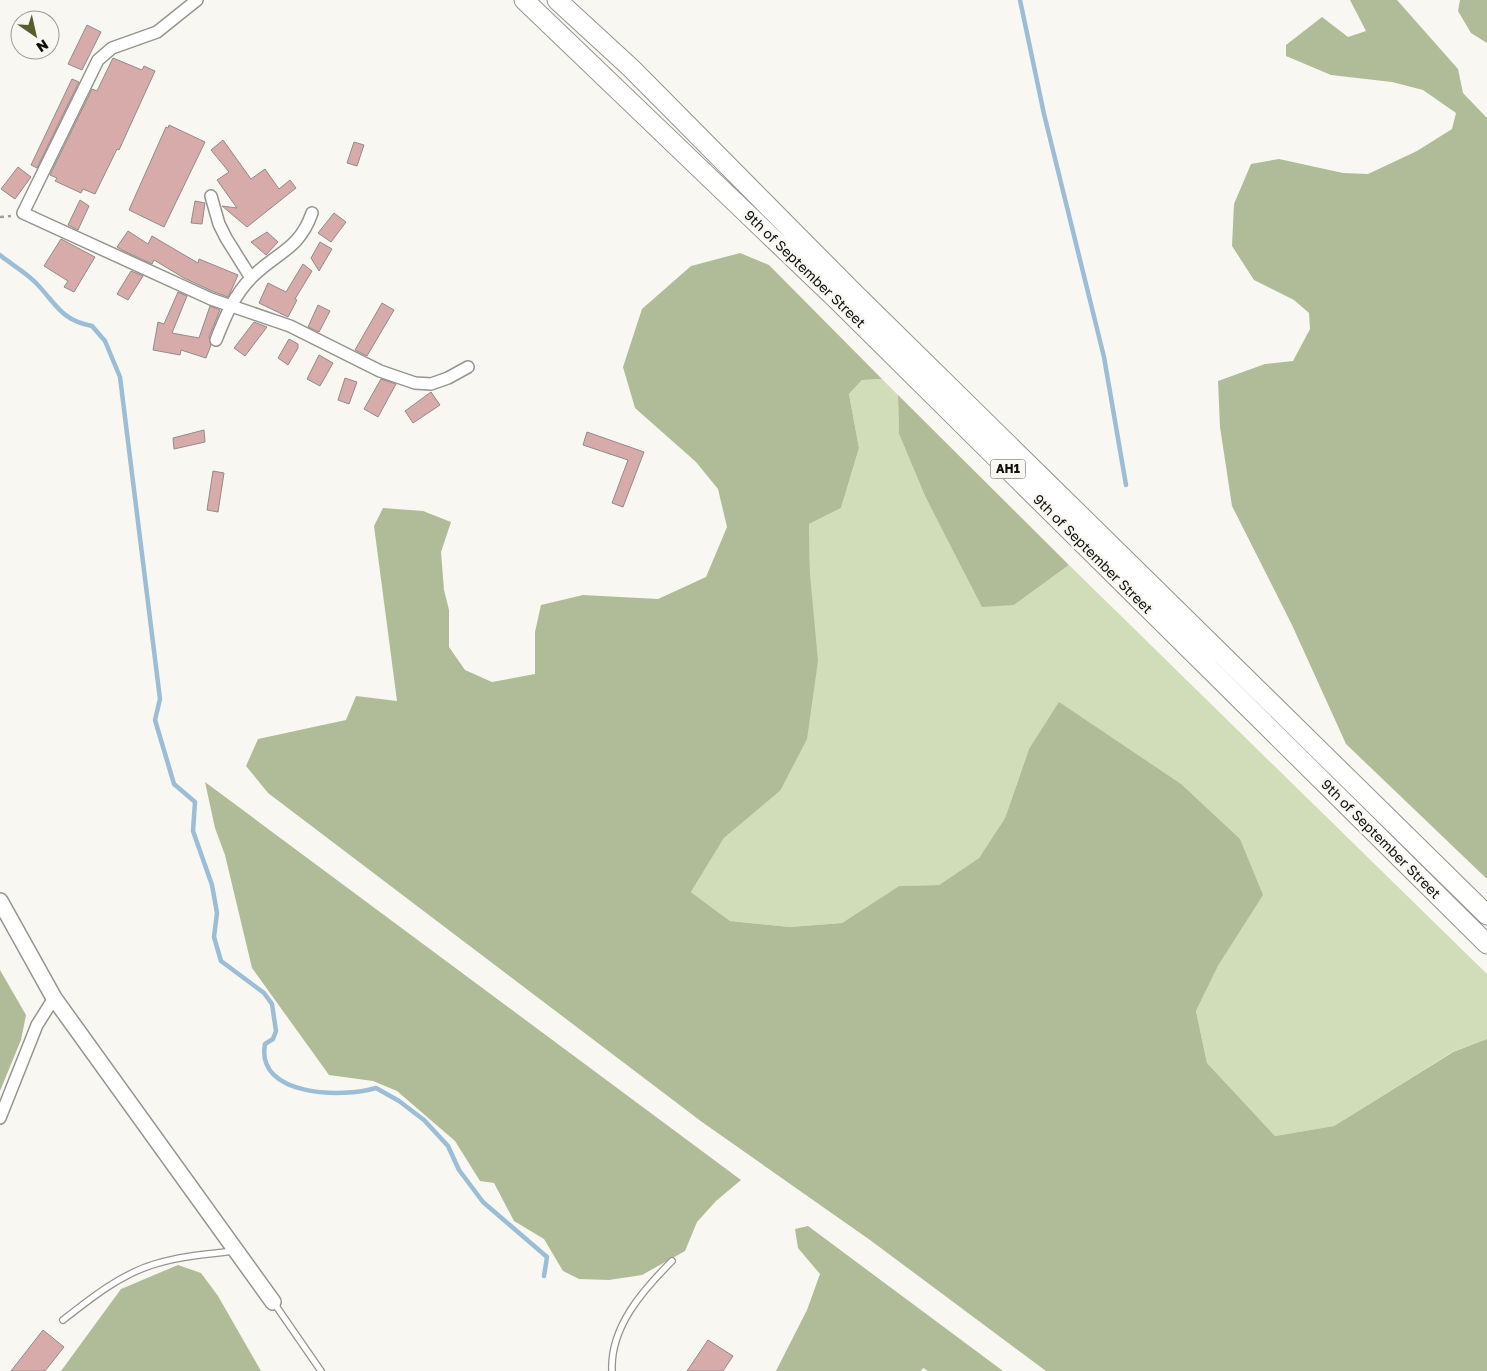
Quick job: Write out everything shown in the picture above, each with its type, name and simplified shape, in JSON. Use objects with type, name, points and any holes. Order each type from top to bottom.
[{"type":"highway","name":"9th of September Street","points":[[524,0],[838,300],[1487,944]]},
{"type":"highway","name":"9th of September Street","points":[[557,0],[631,68],[855,294],[1487,915]]},
{"type":"street","points":[[197,0],[157,32],[112,48],[98,60],[22,213],[127,262],[230,306],[290,326],[380,371],[415,383],[431,384],[448,378],[468,367]]},
{"type":"street","points":[[211,196],[222,231],[251,278]]},
{"type":"street","points":[[216,340],[230,306],[251,278],[300,238],[306,230],[312,213]]},
{"type":"street","points":[[0,902],[54,998],[273,1302]]},
{"type":"street","points":[[0,1118],[37,1025],[54,998]]},
{"type":"lane","points":[[63,1320],[121,1279],[154,1264],[187,1256],[237,1251]]},
{"type":"lane","points":[[612,1371],[617,1339],[630,1309],[672,1261]]},
{"type":"lane","points":[[273,1302],[321,1371]]},
{"type":"green space","points":[[1350,0],[1397,0],[1458,69],[1463,93],[1487,118],[1487,879],[1346,744],[1292,625],[1232,506],[1220,427],[1218,381],[1265,364],[1293,361],[1310,329],[1309,313],[1294,300],[1254,280],[1232,246],[1234,204],[1251,164],[1279,159],[1343,173],[1368,174],[1417,151],[1452,129],[1456,113],[1423,90],[1392,82],[1331,75],[1286,56],[1286,45],[1322,17],[1348,37],[1366,31]]},
{"type":"green space","points":[[1460,0],[1487,0],[1487,43],[1471,33],[1458,11]]},
{"type":"green space","points":[[740,253],[769,265],[882,379],[862,380],[849,394],[859,448],[841,508],[809,524],[810,575],[818,661],[807,739],[780,791],[724,838],[691,892],[730,921],[790,927],[842,923],[899,886],[939,885],[979,858],[1005,818],[1029,749],[1059,702],[1181,784],[1240,839],[1263,895],[1219,964],[1196,1011],[1207,1063],[1275,1136],[1334,1126],[1453,1052],[1487,1039],[1487,1371],[1046,1371],[870,1240],[702,1122],[268,793],[246,766],[258,739],[346,720],[356,696],[397,701],[374,526],[383,508],[423,511],[451,522],[441,552],[444,590],[449,610],[449,647],[465,670],[492,682],[535,674],[535,632],[541,605],[583,595],[658,599],[706,577],[727,527],[718,489],[696,462],[635,408],[623,367],[642,309],[691,266]]},
{"type":"green space","points":[[882,379],[898,395],[899,434],[925,496],[953,548],[1014,605],[1069,565],[1487,974],[1487,1039],[1452,1052],[1334,1126],[1275,1136],[1207,1063],[1196,1011],[1219,964],[1029,749],[1005,818],[979,858],[939,885],[899,886],[842,923],[790,927],[730,921],[691,892],[724,838],[780,791],[810,575],[809,524],[841,508],[859,448],[849,394],[862,380]]},
{"type":"green space","points":[[898,395],[1069,565],[1014,605],[982,607],[925,496],[899,434]]},
{"type":"green space","points":[[205,782],[741,1180],[716,1201],[697,1222],[685,1251],[642,1275],[609,1280],[579,1279],[563,1271],[544,1239],[514,1221],[494,1183],[480,1181],[455,1141],[397,1091],[373,1081],[329,1075],[252,968],[225,855],[215,828]]},
{"type":"green space","points":[[0,970],[26,1015],[21,1040],[0,1091]]},
{"type":"green space","points":[[808,1226],[1003,1371],[928,1371],[923,1368],[921,1371],[776,1371],[807,1310],[820,1274],[798,1248],[795,1229]]},
{"type":"green space","points":[[178,1265],[201,1273],[218,1296],[261,1371],[61,1371],[121,1289]]},
{"type":"building","points":[[87,25],[101,32],[82,70],[68,64]]},
{"type":"building","points":[[113,58],[142,70],[144,66],[155,71],[119,150],[117,149],[95,194],[83,189],[81,193],[55,181],[57,178],[50,175],[92,89],[97,91]]},
{"type":"building","points":[[72,79],[79,82],[37,168],[31,165]]},
{"type":"building","points":[[169,125],[205,142],[164,227],[129,210],[166,127],[168,128]]},
{"type":"building","points":[[223,140],[251,179],[265,169],[279,189],[290,180],[296,188],[247,227],[222,206],[237,208],[217,180],[229,172],[211,150]]},
{"type":"building","points":[[354,142],[364,145],[357,166],[347,163]]},
{"type":"building","points":[[18,167],[31,177],[15,199],[1,189]]},
{"type":"building","points":[[80,200],[89,206],[78,230],[68,225]]},
{"type":"building","points":[[195,201],[205,203],[202,224],[191,223]]},
{"type":"building","points":[[334,213],[346,222],[331,242],[318,233]]},
{"type":"building","points":[[128,231],[148,244],[152,236],[198,263],[199,259],[238,275],[228,297],[184,278],[154,260],[152,264],[117,247]]},
{"type":"building","points":[[267,232],[278,242],[266,255],[251,242]]},
{"type":"building","points":[[61,239],[95,257],[74,292],[64,287],[68,281],[44,266]]},
{"type":"building","points":[[320,242],[332,249],[319,271],[311,258]]},
{"type":"building","points":[[303,264],[312,271],[295,299],[297,300],[288,317],[259,303],[268,283],[286,292]]},
{"type":"building","points":[[131,271],[143,276],[128,300],[117,294]]},
{"type":"building","points":[[178,292],[187,296],[172,333],[199,338],[210,306],[220,310],[209,337],[211,345],[206,358],[181,350],[180,355],[153,350],[158,322],[164,324]]},
{"type":"building","points":[[382,303],[394,310],[367,356],[355,350]]},
{"type":"building","points":[[318,305],[330,311],[319,332],[308,327]]},
{"type":"building","points":[[254,322],[267,327],[245,356],[234,348]]},
{"type":"building","points":[[289,339],[298,344],[298,348],[288,365],[278,358]]},
{"type":"building","points":[[319,355],[333,363],[320,386],[307,379]]},
{"type":"building","points":[[345,378],[357,382],[349,404],[338,400]]},
{"type":"building","points":[[381,379],[396,384],[378,417],[364,409]]},
{"type":"building","points":[[431,392],[440,405],[413,423],[405,411]]},
{"type":"building","points":[[204,430],[205,442],[174,449],[173,438]]},
{"type":"building","points":[[587,432],[644,452],[623,507],[612,503],[628,460],[583,445]]},
{"type":"building","points":[[213,471],[224,473],[218,512],[207,510]]},
{"type":"building","points":[[43,1330],[64,1347],[45,1371],[11,1371]]},
{"type":"building","points":[[708,1340],[733,1356],[723,1371],[687,1371]]},
{"type":"waterway","points":[[1020,0],[1044,114],[1104,357],[1126,485]]},
{"type":"waterway","points":[[0,255],[31,278],[65,315],[73,320],[92,326],[105,341],[120,377],[160,699],[155,720],[174,784],[195,802],[193,831],[212,885],[217,913],[214,937],[221,961],[264,993],[272,1004],[276,1031],[273,1039],[265,1044],[266,1062],[274,1075],[287,1084],[305,1090],[344,1093],[376,1088],[399,1101],[424,1120],[448,1146],[459,1170],[483,1202],[547,1257],[544,1276]]}]
